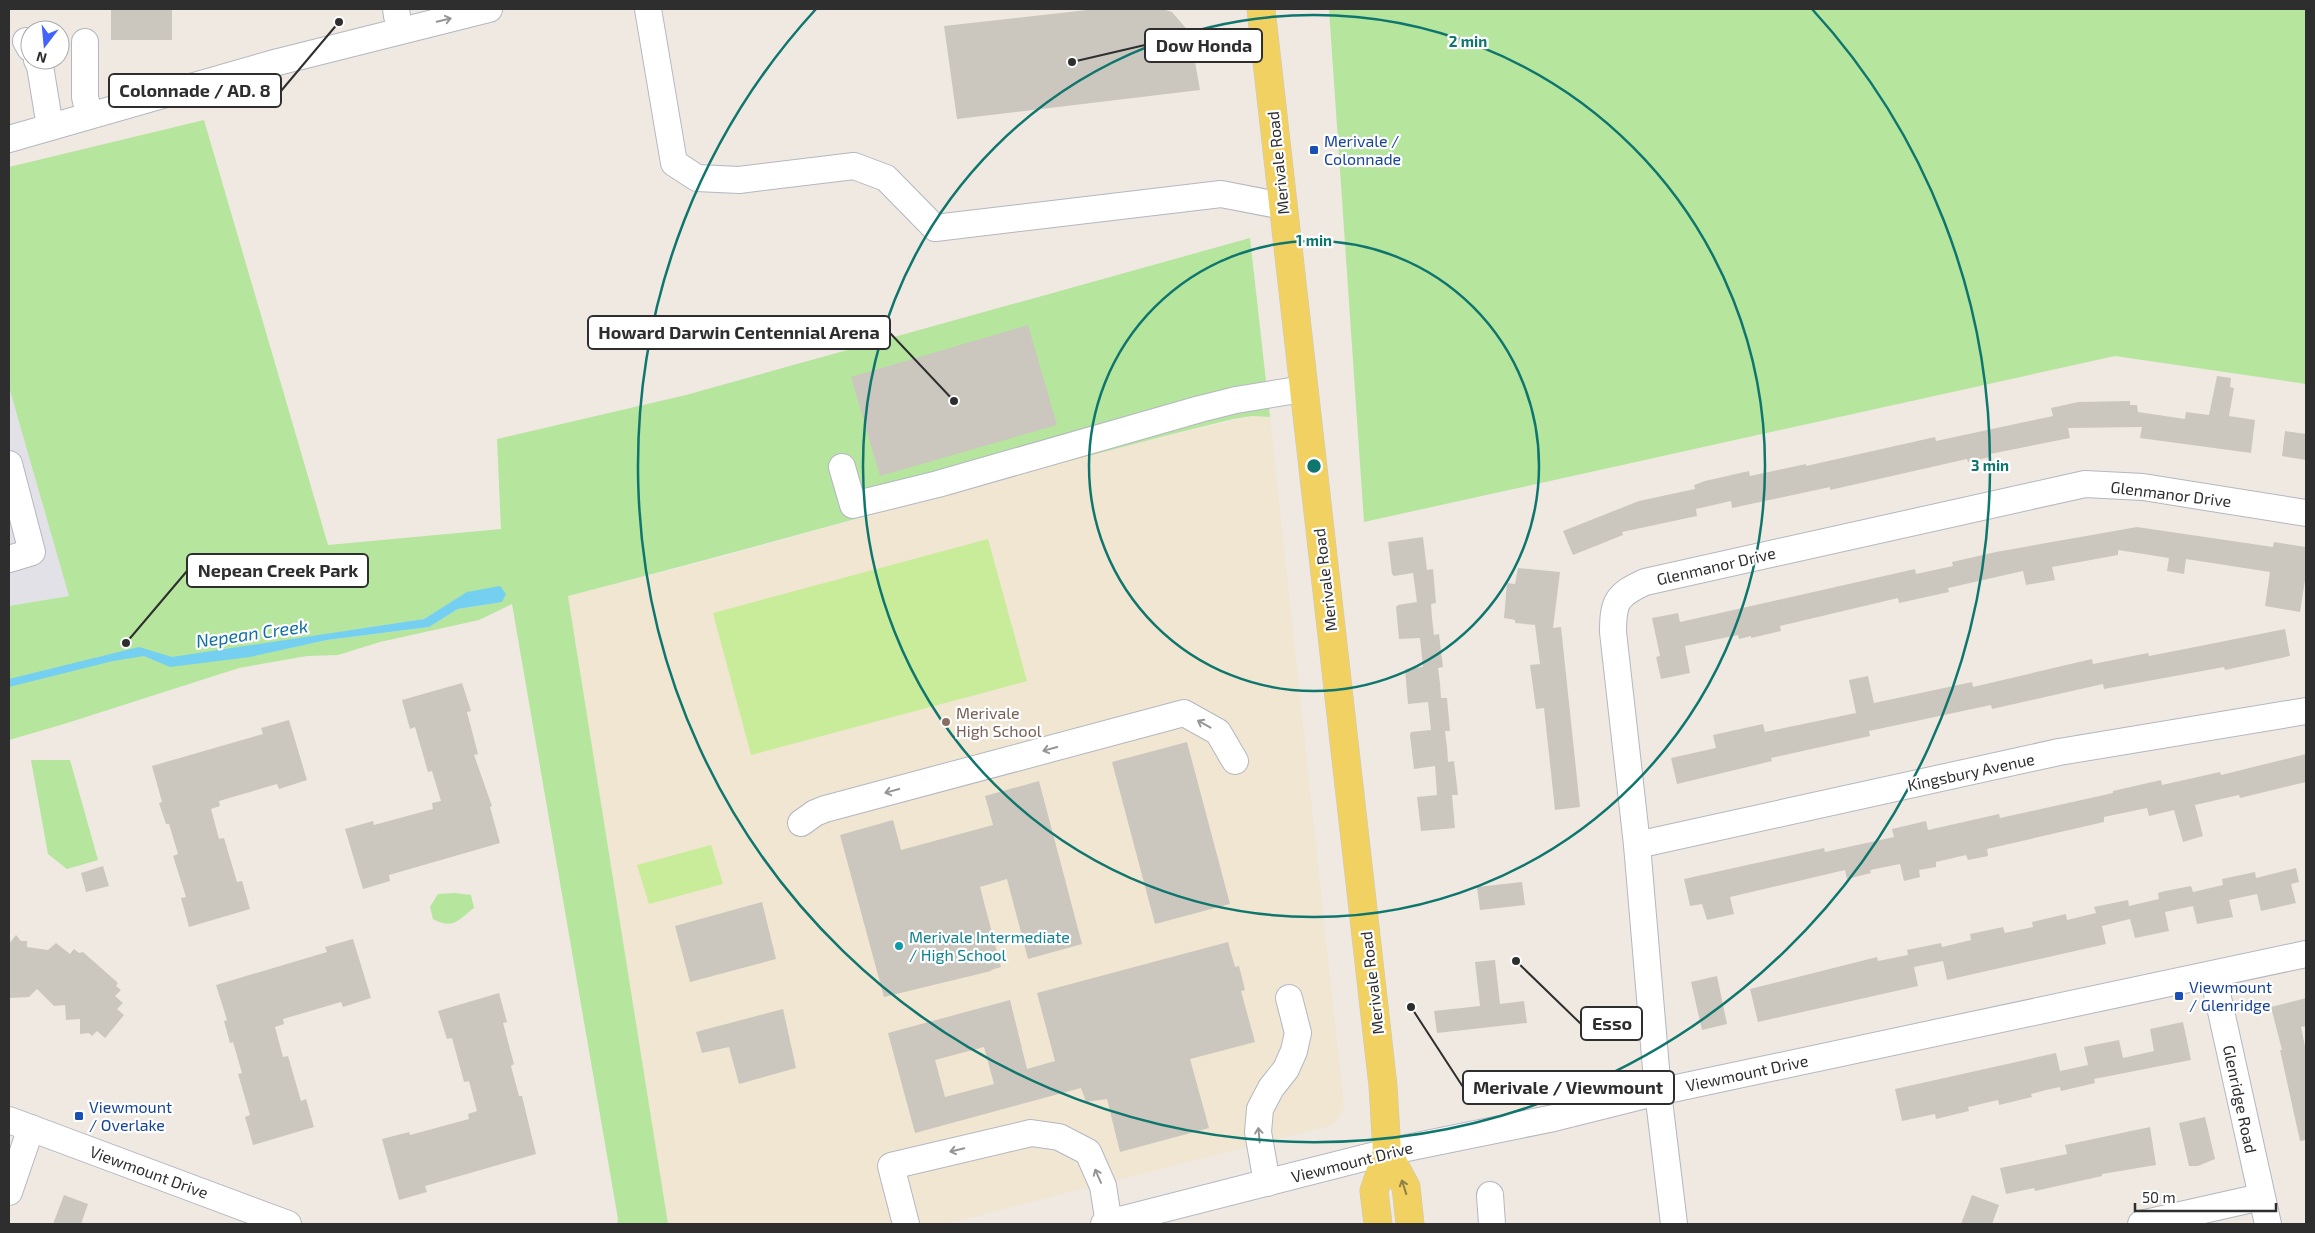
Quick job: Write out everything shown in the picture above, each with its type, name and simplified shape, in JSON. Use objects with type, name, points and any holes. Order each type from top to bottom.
[{"type":"main road","name":"Merivale Road","points":[[1261,9],[1383,1078],[1387,1152],[1374,1191],[1378,1224]]},
{"type":"main road","name":"Merivale Road","points":[[1387,1152],[1406,1187],[1410,1224]]},
{"type":"street","points":[[9,139],[89,114],[278,62],[489,9]]},
{"type":"street","points":[[648,9],[674,163],[697,178],[740,180],[854,166],[886,178],[935,228],[1221,194],[1283,206]]},
{"type":"street","points":[[278,62],[404,11]]},
{"type":"street","points":[[85,42],[85,97],[89,114]]},
{"type":"street","points":[[41,70],[50,127]]},
{"type":"street","points":[[842,467],[853,505],[938,484],[1200,409],[1236,400],[1303,389]]},
{"type":"street","points":[[9,464],[32,552],[9,559]]},
{"type":"street","name":"Glenmanor Drive","points":[[1674,1224],[1658,1092],[1638,845],[1613,632],[1613,610],[1625,591],[1645,582],[2085,484],[2143,487],[2306,513]]},
{"type":"street","name":"Kingsbury Avenue","points":[[1638,845],[2059,752],[2306,711]]},
{"type":"street","points":[[801,823],[815,813],[825,809],[1184,713],[1218,732],[1235,760]]},
{"type":"street","name":"Viewmount Drive","points":[[1107,1224],[1387,1152],[1554,1118],[1658,1092],[2306,954]]},
{"type":"street","name":"Glenridge Road","points":[[2213,974],[2268,1224]]},
{"type":"street","points":[[1267,1183],[1258,1132],[1260,1109],[1286,1069],[1294,1050],[1298,1033],[1290,998]]},
{"type":"street","points":[[9,1192],[20,1124]]},
{"type":"street","name":"Viewmount Drive","points":[[20,1124],[288,1224]]},
{"type":"street","points":[[906,1224],[891,1166],[1031,1133],[1059,1137],[1088,1152],[1103,1186],[1107,1224]]},
{"type":"street","points":[[1490,1195],[1492,1224]]},
{"type":"street","points":[[2141,1224],[2261,1197]]},
{"type":"shaded area","points":[[9,387],[70,596],[9,606]]},
{"type":"shaded area","name":"Merivale High School","points":[[1252,416],[1270,417],[1344,1108],[1333,1125],[946,1224],[668,1224],[568,596],[711,560],[1096,453]]},
{"type":"green space","points":[[1329,9],[2306,9],[2306,384],[2115,356],[1364,522]]},
{"type":"green space","points":[[204,120],[328,545],[501,529],[497,439],[686,395],[1250,238],[1270,417],[1252,416],[1233,419],[1150,440],[568,596],[668,1224],[617,1224],[618,1219],[512,604],[479,620],[380,642],[338,655],[307,656],[239,668],[9,740],[9,606],[69,596],[9,387],[9,167]],"holes":[[[460,597],[501,602],[458,609],[429,627],[327,640],[247,657],[245,647],[424,619]]]},
{"type":"green space","points":[[988,539],[1027,681],[751,755],[713,613]]},
{"type":"green space","points":[[31,760],[70,760],[98,860],[67,869],[48,854]]},
{"type":"green space","points":[[711,845],[723,884],[649,904],[637,865]]},
{"type":"green space","points":[[455,893],[471,895],[474,908],[451,924],[433,919],[430,907],[438,894]]},
{"type":"water","name":"Nepean Creek","points":[[500,586],[506,594],[502,602],[458,609],[429,627],[327,640],[250,657],[170,667],[144,656],[113,661],[9,687],[9,679],[139,647],[172,657],[424,619],[467,592]]},
{"type":"building","points":[[111,9],[172,9],[172,40],[111,40]]},
{"type":"building","points":[[1096,9],[1162,9],[1172,12],[1190,33],[1200,90],[957,119],[944,26]]},
{"type":"building","points":[[1028,325],[1057,425],[880,476],[851,377]]},
{"type":"building","points":[[2217,376],[2231,378],[2230,387],[2234,388],[2229,416],[2255,420],[2251,453],[2140,438],[2142,427],[2068,428],[2070,438],[1990,454],[1990,457],[1968,462],[1967,459],[1830,490],[1830,487],[1732,508],[1731,501],[1696,509],[1697,516],[1622,532],[1623,535],[1573,555],[1563,531],[1639,501],[1695,489],[1694,485],[1705,481],[1749,471],[1750,476],[1806,464],[1806,466],[1935,437],[1936,441],[2053,416],[2051,408],[2078,402],[2130,401],[2130,405],[2137,405],[2138,412],[2185,419],[2186,412],[2209,415]]},
{"type":"building","points":[[2285,431],[2306,434],[2306,460],[2282,456]]},
{"type":"building","points":[[2137,527],[2273,547],[2274,542],[2306,547],[2306,574],[2300,612],[2265,606],[2270,572],[2186,559],[2184,574],[2167,571],[2169,558],[2118,550],[2118,555],[2052,567],[2055,580],[2026,585],[2023,571],[1948,588],[1949,592],[1899,603],[1898,598],[1780,626],[1781,631],[1751,638],[1751,636],[1739,639],[1738,635],[1685,646],[1690,673],[1661,679],[1656,657],[1660,656],[1652,618],[1678,613],[1680,622],[1915,569],[1916,574],[1953,566],[1952,562],[1996,552]]},
{"type":"building","points":[[1423,537],[1427,570],[1433,569],[1436,603],[1431,604],[1432,618],[1434,635],[1439,634],[1443,667],[1438,668],[1441,698],[1447,698],[1450,731],[1445,731],[1448,762],[1454,761],[1458,795],[1452,795],[1455,828],[1421,831],[1417,797],[1437,795],[1435,766],[1414,769],[1410,735],[1411,732],[1431,730],[1428,702],[1408,704],[1405,669],[1423,667],[1420,638],[1399,639],[1396,607],[1417,602],[1413,573],[1394,576],[1392,574],[1388,542]]},
{"type":"building","points":[[1518,568],[1560,572],[1553,628],[1561,627],[1580,807],[1555,810],[1544,708],[1536,709],[1530,665],[1540,664],[1535,625],[1515,623],[1515,620],[1504,618],[1507,583],[1515,584]]},
{"type":"building","points":[[2285,629],[2290,656],[2225,670],[2224,667],[2104,689],[2103,684],[1992,709],[1991,705],[1869,731],[1870,736],[1771,758],[1772,761],[1677,784],[1671,758],[1716,748],[1713,735],[1763,724],[1765,732],[1856,713],[1849,680],[1868,676],[1874,703],[1972,682],[1973,687],[2092,659],[2093,664],[2148,653],[2149,656]]},
{"type":"building","points":[[462,683],[471,711],[467,712],[478,754],[474,755],[492,806],[490,807],[500,843],[389,875],[390,881],[363,889],[345,829],[373,821],[374,825],[433,809],[432,803],[441,801],[432,771],[428,772],[415,727],[410,729],[402,700]]},
{"type":"building","points":[[289,720],[307,780],[279,789],[277,784],[219,801],[220,806],[211,809],[219,839],[224,838],[237,882],[242,881],[250,909],[189,927],[181,898],[186,897],[173,856],[178,854],[169,824],[166,824],[159,803],[162,802],[152,766],[263,734],[261,728]]},
{"type":"building","points":[[1187,742],[1230,904],[1155,924],[1112,762]]},
{"type":"building","points":[[2306,754],[2306,782],[2240,798],[2239,795],[2195,805],[2203,836],[2183,842],[2174,810],[2149,816],[2147,808],[2104,817],[2104,822],[1987,849],[1988,856],[1968,860],[1966,855],[1936,862],[1936,867],[1919,870],[1920,877],[1904,881],[1900,864],[1870,870],[1871,873],[1847,879],[1845,870],[1730,897],[1734,914],[1707,920],[1702,904],[1690,906],[1684,879],[1824,848],[1825,852],[1894,837],[1892,829],[1926,821],[1928,830],[1999,814],[2000,818],[2113,793],[2113,791],[2161,780],[2162,785],[2220,772],[2221,775]]},
{"type":"building","points":[[1039,781],[1082,944],[1028,959],[1007,879],[980,887],[1001,967],[884,997],[840,835],[893,820],[901,850],[993,825],[985,796]]},
{"type":"building","points":[[103,866],[109,886],[86,892],[81,873]]},
{"type":"building","points":[[2296,868],[2299,882],[2291,884],[2296,903],[2261,911],[2257,894],[2229,900],[2233,917],[2197,924],[2193,906],[2165,912],[2169,931],[2135,938],[2130,919],[2102,926],[2106,944],[1947,980],[1943,961],[1914,967],[1918,986],[1758,1022],[1750,989],[1877,957],[1878,961],[1908,955],[1907,950],[1941,943],[1942,947],[1971,940],[1970,934],[2003,927],[2005,933],[2033,927],[2032,922],[2066,914],[2067,920],[2096,913],[2094,907],[2128,900],[2129,906],[2159,899],[2158,893],[2165,891],[2191,886],[2193,892],[2223,885],[2222,879],[2255,872],[2256,878]]},
{"type":"building","points":[[1522,882],[1525,905],[1480,910],[1477,887]]},
{"type":"building","points":[[762,902],[776,959],[690,982],[675,926]]},
{"type":"building","points":[[16,935],[21,941],[27,941],[27,947],[48,950],[56,943],[70,954],[74,949],[79,953],[83,952],[118,983],[116,986],[121,990],[115,996],[123,1003],[117,1009],[124,1015],[105,1038],[97,1031],[92,1036],[89,1033],[80,1034],[80,1019],[66,1020],[65,1005],[54,1006],[37,989],[29,997],[9,998],[9,944]]},
{"type":"building","points":[[353,939],[371,998],[343,1007],[341,1002],[283,1019],[284,1024],[275,1027],[283,1057],[288,1056],[301,1101],[306,1099],[314,1127],[253,1145],[245,1117],[250,1115],[238,1074],[242,1073],[233,1042],[230,1043],[224,1021],[227,1020],[216,985],[327,952],[325,947]]},
{"type":"building","points":[[1228,942],[1235,967],[1239,966],[1245,990],[1241,991],[1255,1042],[1190,1059],[1209,1128],[1120,1152],[1107,1099],[1086,1102],[1081,1088],[915,1133],[888,1033],[1010,1000],[1027,1069],[1055,1061],[1037,993]],"holes":[[[984,1047],[994,1084],[945,1097],[935,1060]]]},
{"type":"building","points":[[1495,960],[1500,1004],[1524,1001],[1527,1023],[1437,1033],[1434,1011],[1480,1006],[1475,962]]},
{"type":"building","points":[[1717,976],[1727,1024],[1702,1030],[1691,982]]},
{"type":"building","points":[[499,993],[507,1022],[503,1023],[514,1064],[511,1066],[519,1096],[522,1096],[536,1154],[425,1186],[427,1192],[399,1200],[382,1139],[409,1132],[410,1135],[469,1119],[468,1114],[477,1111],[469,1081],[464,1082],[452,1038],[447,1039],[438,1011]]},
{"type":"building","points":[[2306,998],[2306,1026],[2301,1027],[2306,1051],[2306,1140],[2300,1141],[2280,1050],[2282,1050],[2271,1007]]},
{"type":"building","points":[[783,1009],[796,1068],[739,1084],[729,1047],[702,1053],[696,1032]]},
{"type":"building","points":[[2183,1022],[2191,1060],[2094,1079],[2095,1083],[2061,1091],[2060,1087],[2046,1090],[2031,1094],[2032,1097],[1999,1105],[1998,1100],[1968,1107],[1969,1111],[1936,1119],[1935,1114],[1902,1121],[1895,1089],[2056,1053],[2060,1071],[2088,1065],[2084,1047],[2119,1040],[2123,1058],[2154,1051],[2150,1029]]},
{"type":"building","points":[[2205,1117],[2215,1159],[2198,1166],[2189,1166],[2179,1123]]},
{"type":"building","points":[[2150,1127],[2156,1165],[2102,1174],[2102,1176],[2035,1191],[2034,1188],[2006,1194],[2000,1168],[2067,1154],[2065,1145]]},
{"type":"building","points":[[64,1195],[88,1204],[81,1224],[53,1224]]},
{"type":"building","points":[[1972,1195],[1999,1205],[1992,1224],[1961,1224]]},
{"type":"place","name":"Colonnade / AD. 8","points":[[339,22]]},
{"type":"place","name":"Dow Honda","points":[[1072,62]]},
{"type":"place","name":"Merivale / Colonnade","points":[[1314,150]]},
{"type":"place","name":"Howard Darwin Centennial Arena","points":[[954,401]]},
{"type":"place","name":"Nepean Creek Park","points":[[126,643]]},
{"type":"place","name":"Merivale High School","points":[[946,722]]},
{"type":"place","name":"Merivale Intermediate / High School","points":[[899,946]]},
{"type":"place","name":"Esso","points":[[1516,961]]},
{"type":"place","name":"Viewmount / Glenridge","points":[[2179,996]]},
{"type":"place","name":"Merivale / Viewmount","points":[[1411,1007]]},
{"type":"place","name":"Viewmount / Overlake","points":[[79,1116]]}]
